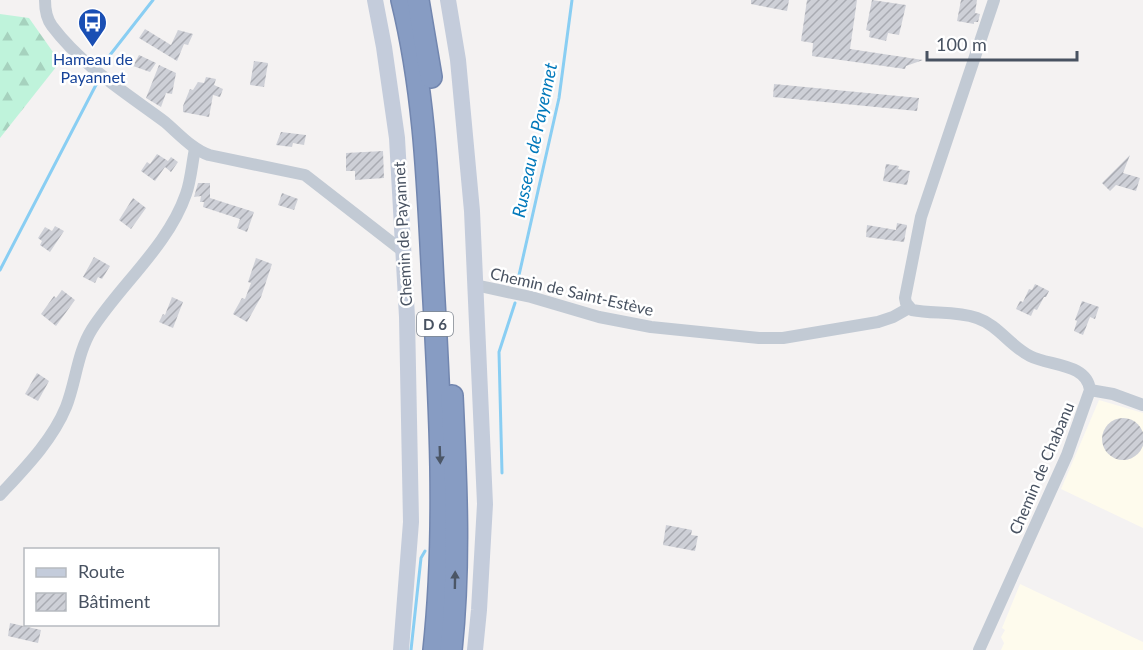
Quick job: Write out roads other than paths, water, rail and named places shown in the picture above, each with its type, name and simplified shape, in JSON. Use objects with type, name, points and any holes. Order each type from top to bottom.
[{"type":"highway","name":"D 6","points":[[402,0],[421,100],[435,321],[442,521],[434,650]]},
{"type":"highway","name":"D 6","points":[[418,0],[435,99],[457,493],[455,607],[451,646]]},
{"type":"street","points":[[45,0],[46,17],[58,33],[97,71],[195,149],[209,155],[305,175],[404,252]]},
{"type":"street","name":"Chemin de Payannet","points":[[375,0],[397,138],[404,252],[412,490],[408,576],[401,650]]},
{"type":"street","points":[[448,0],[458,60],[472,211],[485,504],[475,650]]},
{"type":"street","points":[[909,308],[905,298],[906,289],[921,217],[994,0]]},
{"type":"street","points":[[0,495],[43,445],[59,421],[71,393],[82,352],[91,331],[162,237],[185,196],[195,149]]},
{"type":"street","name":"Chemin de Saint-Estève","points":[[475,285],[531,297],[599,317],[651,327],[759,338],[783,338],[878,322],[909,308]]},
{"type":"street","name":"Chemin de Chabanu","points":[[909,308],[916,311],[977,318],[990,324],[1029,355],[1081,372],[1088,380],[1090,390],[1067,455],[979,650]]},
{"type":"street","points":[[1090,390],[1113,394],[1143,405]]},
{"type":"waterway","points":[[110,55],[153,0]]},
{"type":"waterway","name":"Russeau de Payennet","points":[[517,284],[559,98],[572,0]]},
{"type":"waterway","points":[[0,270],[98,81]]},
{"type":"waterway","name":"Russeau de Payennet","points":[[502,473],[499,352],[515,303]]},
{"type":"waterway","name":"Russeau de Payennet","points":[[411,650],[421,558],[425,551]]},
{"type":"place","name":"Hameau de Payannet","points":[[93,48]]}]
